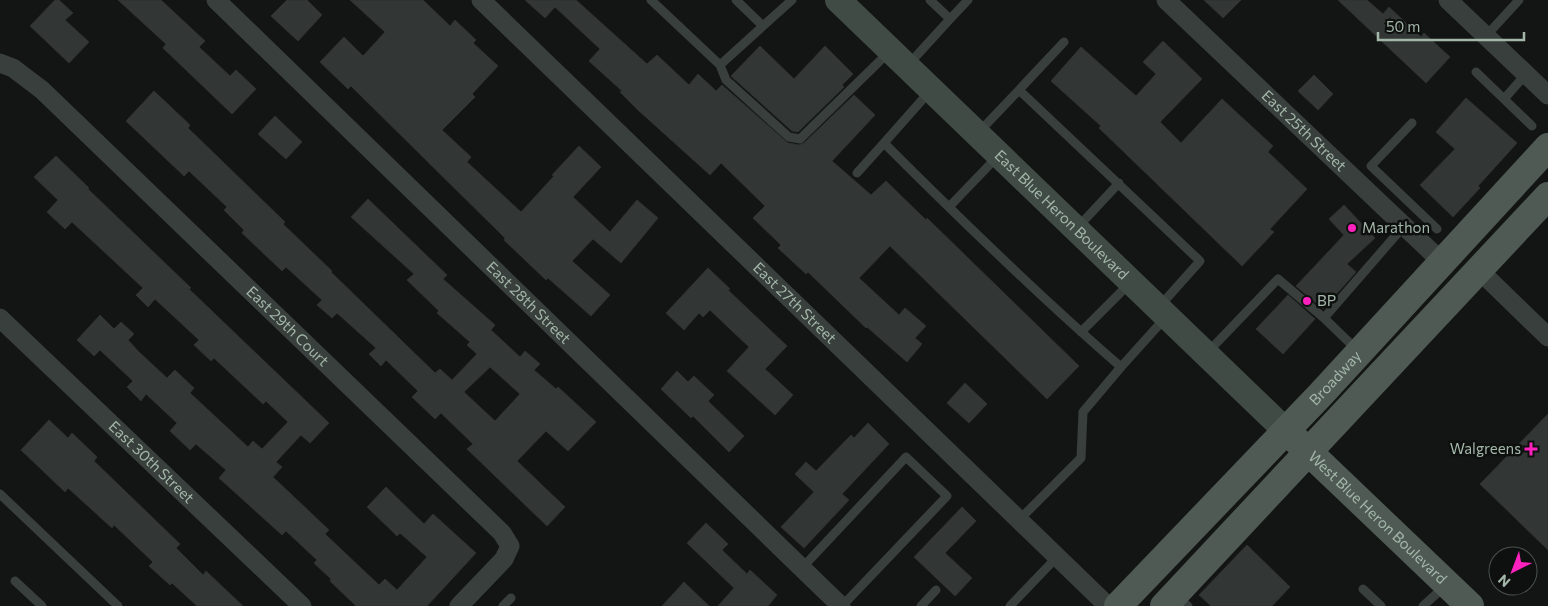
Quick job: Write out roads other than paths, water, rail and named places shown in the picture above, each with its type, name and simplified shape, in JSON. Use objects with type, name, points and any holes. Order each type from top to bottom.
[{"type":"main road","name":"East Blue Heron Boulevard","points":[[838,0],[1285,430]]},
{"type":"main road","name":"Broadway","points":[[1118,606],[1442,262],[1540,137]]},
{"type":"main road","name":"Broadway","points":[[1175,602],[1308,452],[1548,196]]},
{"type":"main road","name":"West Blue Heron Boulevard","points":[[1285,430],[1470,606]]},
{"type":"street","name":"East 28th Street","points":[[216,0],[842,606]]},
{"type":"street","name":"East 27th Street","points":[[481,0],[1108,606]]},
{"type":"street","name":"East 25th Street","points":[[1166,0],[1364,174],[1403,226],[1442,262]]},
{"type":"street","points":[[1448,0],[1548,94]]},
{"type":"street","name":"East 29th Court","points":[[0,63],[14,68],[42,90],[502,533],[510,546],[504,559],[459,606]]},
{"type":"street","points":[[1479,270],[1548,337]]},
{"type":"street","name":"East 30th Street","points":[[0,318],[302,606]]},
{"type":"lane","points":[[651,0],[720,65],[726,80],[789,136],[800,139],[950,19],[968,0]]},
{"type":"lane","points":[[736,0],[763,26]]},
{"type":"lane","points":[[720,65],[792,0]]},
{"type":"lane","points":[[930,0],[950,19]]},
{"type":"lane","points":[[1486,36],[1519,0]]},
{"type":"lane","points":[[977,133],[1064,42]]},
{"type":"lane","points":[[1476,72],[1540,137]]},
{"type":"lane","points":[[1504,99],[1526,74]]},
{"type":"lane","points":[[857,173],[931,89]]},
{"type":"lane","points":[[1019,90],[1200,261],[1121,367],[1082,412],[1081,458],[1019,520]]},
{"type":"lane","points":[[1412,123],[1364,174],[1437,229]]},
{"type":"lane","points":[[884,143],[948,207],[1121,367]]},
{"type":"lane","points":[[948,207],[999,154]]},
{"type":"lane","points":[[1076,228],[1119,183]]},
{"type":"lane","points":[[1324,318],[1403,226]]},
{"type":"lane","points":[[1207,353],[1278,279],[1324,318],[1359,352]]},
{"type":"lane","points":[[1081,332],[1132,281]]},
{"type":"lane","points":[[802,568],[906,457],[947,496],[842,606]]},
{"type":"lane","points":[[0,494],[118,606]]},
{"type":"lane","points":[[1010,606],[1057,557]]},
{"type":"lane","points":[[16,581],[42,606]]},
{"type":"lane","points":[[1423,606],[1447,584]]},
{"type":"lane","points":[[1363,589],[1381,606]]},
{"type":"lane","points":[[921,606],[936,590]]},
{"type":"lane","points":[[504,606],[511,598]]},
{"type":"place","name":"Marathon","points":[[1352,228]]},
{"type":"place","name":"BP","points":[[1307,301]]},
{"type":"place","name":"Walgreens","points":[[1531,449]]}]
